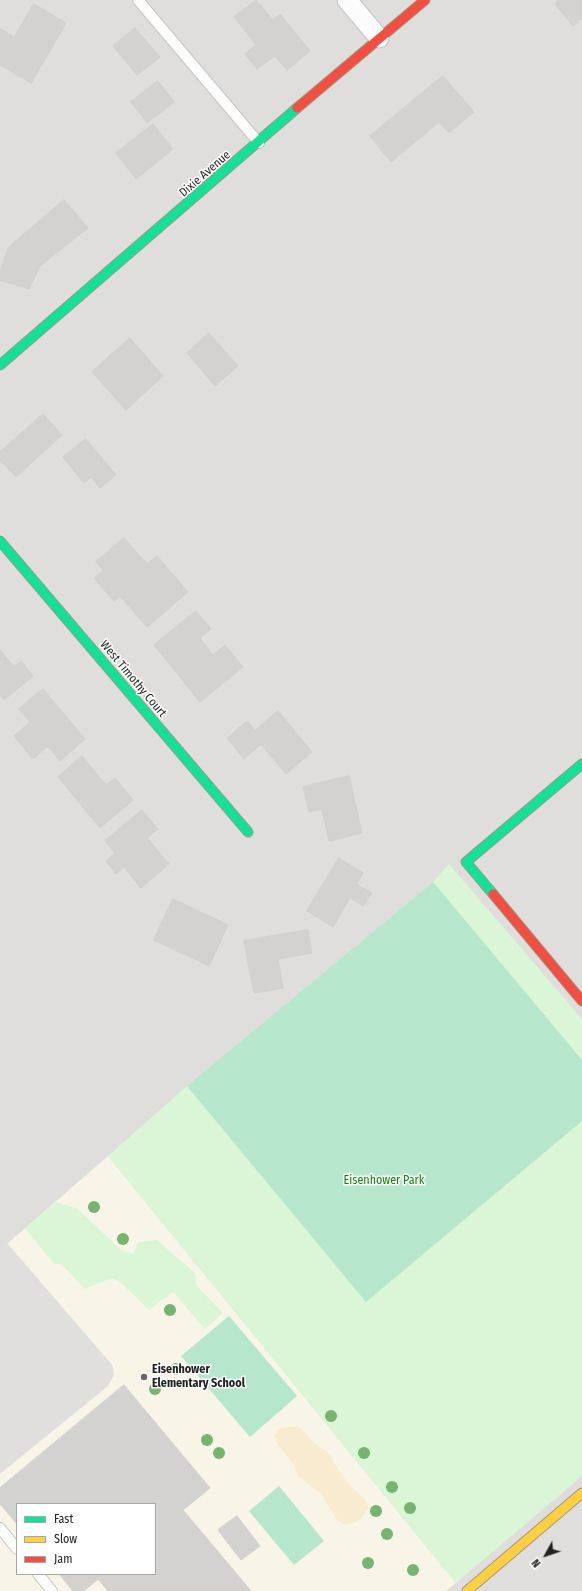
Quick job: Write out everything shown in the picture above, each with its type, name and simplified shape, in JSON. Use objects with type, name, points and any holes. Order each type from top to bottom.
[{"type":"street","points":[[347,0],[379,38]]},
{"type":"street","name":"Dixie Avenue","points":[[0,365],[379,38],[426,0]]},
{"type":"street","name":"West Timothy Court","points":[[0,541],[248,832]]},
{"type":"street","points":[[582,764],[466,862],[582,1001]]},
{"type":"street","points":[[467,1591],[582,1493]]},
{"type":"lane","points":[[138,0],[259,142]]},
{"type":"lane","points":[[0,1528],[16,1548]]},
{"type":"lane","points":[[39,1575],[52,1591]]},
{"type":"shaded area","points":[[0,0],[582,0],[582,1591],[0,1591]]},
{"type":"shaded area","name":"Eisenhower Elementary School","points":[[108,1156],[456,1583],[446,1591],[0,1591],[0,1250]]},
{"type":"shaded area","points":[[7,1243],[113,1366],[114,1375],[108,1386],[0,1474],[0,1250]]},
{"type":"sand","points":[[297,1426],[315,1443],[327,1451],[348,1483],[369,1506],[362,1517],[354,1523],[345,1525],[337,1520],[321,1494],[298,1476],[293,1464],[278,1445],[274,1435],[280,1428]]},
{"type":"green space","name":"Eisenhower Park","points":[[449,864],[582,1019],[582,1476],[456,1583],[108,1156],[187,1086],[433,882]]},
{"type":"green space","points":[[433,882],[582,1060],[582,1121],[366,1302],[187,1086]]},
{"type":"green space","points":[[56,1202],[78,1209],[120,1249],[133,1254],[138,1242],[157,1240],[196,1274],[196,1285],[223,1313],[205,1329],[173,1292],[149,1310],[122,1284],[113,1278],[85,1289],[61,1264],[54,1264],[25,1228]]},
{"type":"green space","points":[[229,1316],[297,1396],[250,1437],[181,1356]]},
{"type":"green space","points":[[279,1486],[324,1541],[294,1565],[249,1511]]},
{"type":"building","points":[[256,0],[273,20],[280,14],[310,51],[287,70],[275,56],[257,69],[245,54],[256,45],[234,17]]},
{"type":"building","points":[[559,0],[582,0],[582,19],[573,26],[555,4]]},
{"type":"building","points":[[34,4],[66,23],[31,83],[0,65],[0,31],[1,29],[14,37]]},
{"type":"building","points":[[135,28],[160,57],[137,75],[113,46]]},
{"type":"building","points":[[443,76],[474,112],[449,133],[439,122],[391,162],[370,136]]},
{"type":"building","points":[[158,81],[174,102],[147,123],[131,102]]},
{"type":"building","points":[[153,124],[173,149],[136,179],[116,153]]},
{"type":"building","points":[[64,200],[88,228],[40,266],[29,289],[0,280],[0,272],[8,248]]},
{"type":"building","points":[[209,333],[238,366],[215,386],[187,353]]},
{"type":"building","points":[[130,338],[163,376],[126,410],[92,372]]},
{"type":"building","points":[[43,414],[62,435],[16,477],[0,460],[0,452]]},
{"type":"building","points":[[86,439],[116,475],[100,488],[91,477],[84,483],[63,457]]},
{"type":"building","points":[[124,538],[147,564],[157,556],[188,592],[147,627],[120,596],[114,601],[94,578],[103,570],[96,562]]},
{"type":"building","points":[[196,611],[211,629],[200,638],[213,655],[225,645],[243,667],[200,702],[154,645]]},
{"type":"building","points":[[0,650],[14,667],[21,661],[33,676],[4,700],[0,695]]},
{"type":"building","points":[[43,689],[85,739],[60,761],[48,746],[33,759],[14,736],[30,722],[19,709]]},
{"type":"building","points":[[278,711],[312,752],[286,774],[261,744],[244,759],[227,738],[247,721],[255,730]]},
{"type":"building","points":[[82,756],[106,785],[115,778],[133,800],[100,828],[58,777]]},
{"type":"building","points":[[349,776],[362,833],[329,841],[322,809],[309,812],[303,787]]},
{"type":"building","points":[[142,810],[158,829],[147,838],[169,864],[141,888],[124,867],[116,874],[106,861],[115,853],[105,841]]},
{"type":"building","points":[[339,858],[363,873],[356,884],[372,893],[363,906],[350,898],[333,927],[307,911]]},
{"type":"building","points":[[173,899],[228,925],[209,966],[154,940]]},
{"type":"building","points":[[308,930],[312,953],[278,959],[283,988],[254,993],[244,941]]},
{"type":"building","points":[[124,1385],[210,1488],[183,1510],[251,1591],[108,1591],[98,1579],[84,1591],[73,1591],[60,1575],[156,1575],[156,1503],[16,1503],[16,1523],[0,1504],[0,1488]]},
{"type":"building","points":[[237,1516],[260,1546],[241,1560],[218,1530]]},
{"type":"traffic: fast","points":[[0,365],[297,108]]},
{"type":"traffic: fast","points":[[0,541],[248,832]]},
{"type":"traffic: fast","points":[[493,894],[466,862],[582,764]]},
{"type":"traffic: slow","points":[[467,1591],[582,1493]]},
{"type":"traffic: jam","points":[[297,108],[425,0]]},
{"type":"traffic: jam","points":[[493,894],[582,1001]]},
{"type":"place","name":"Eisenhower Elementary School","points":[[144,1377]]}]
